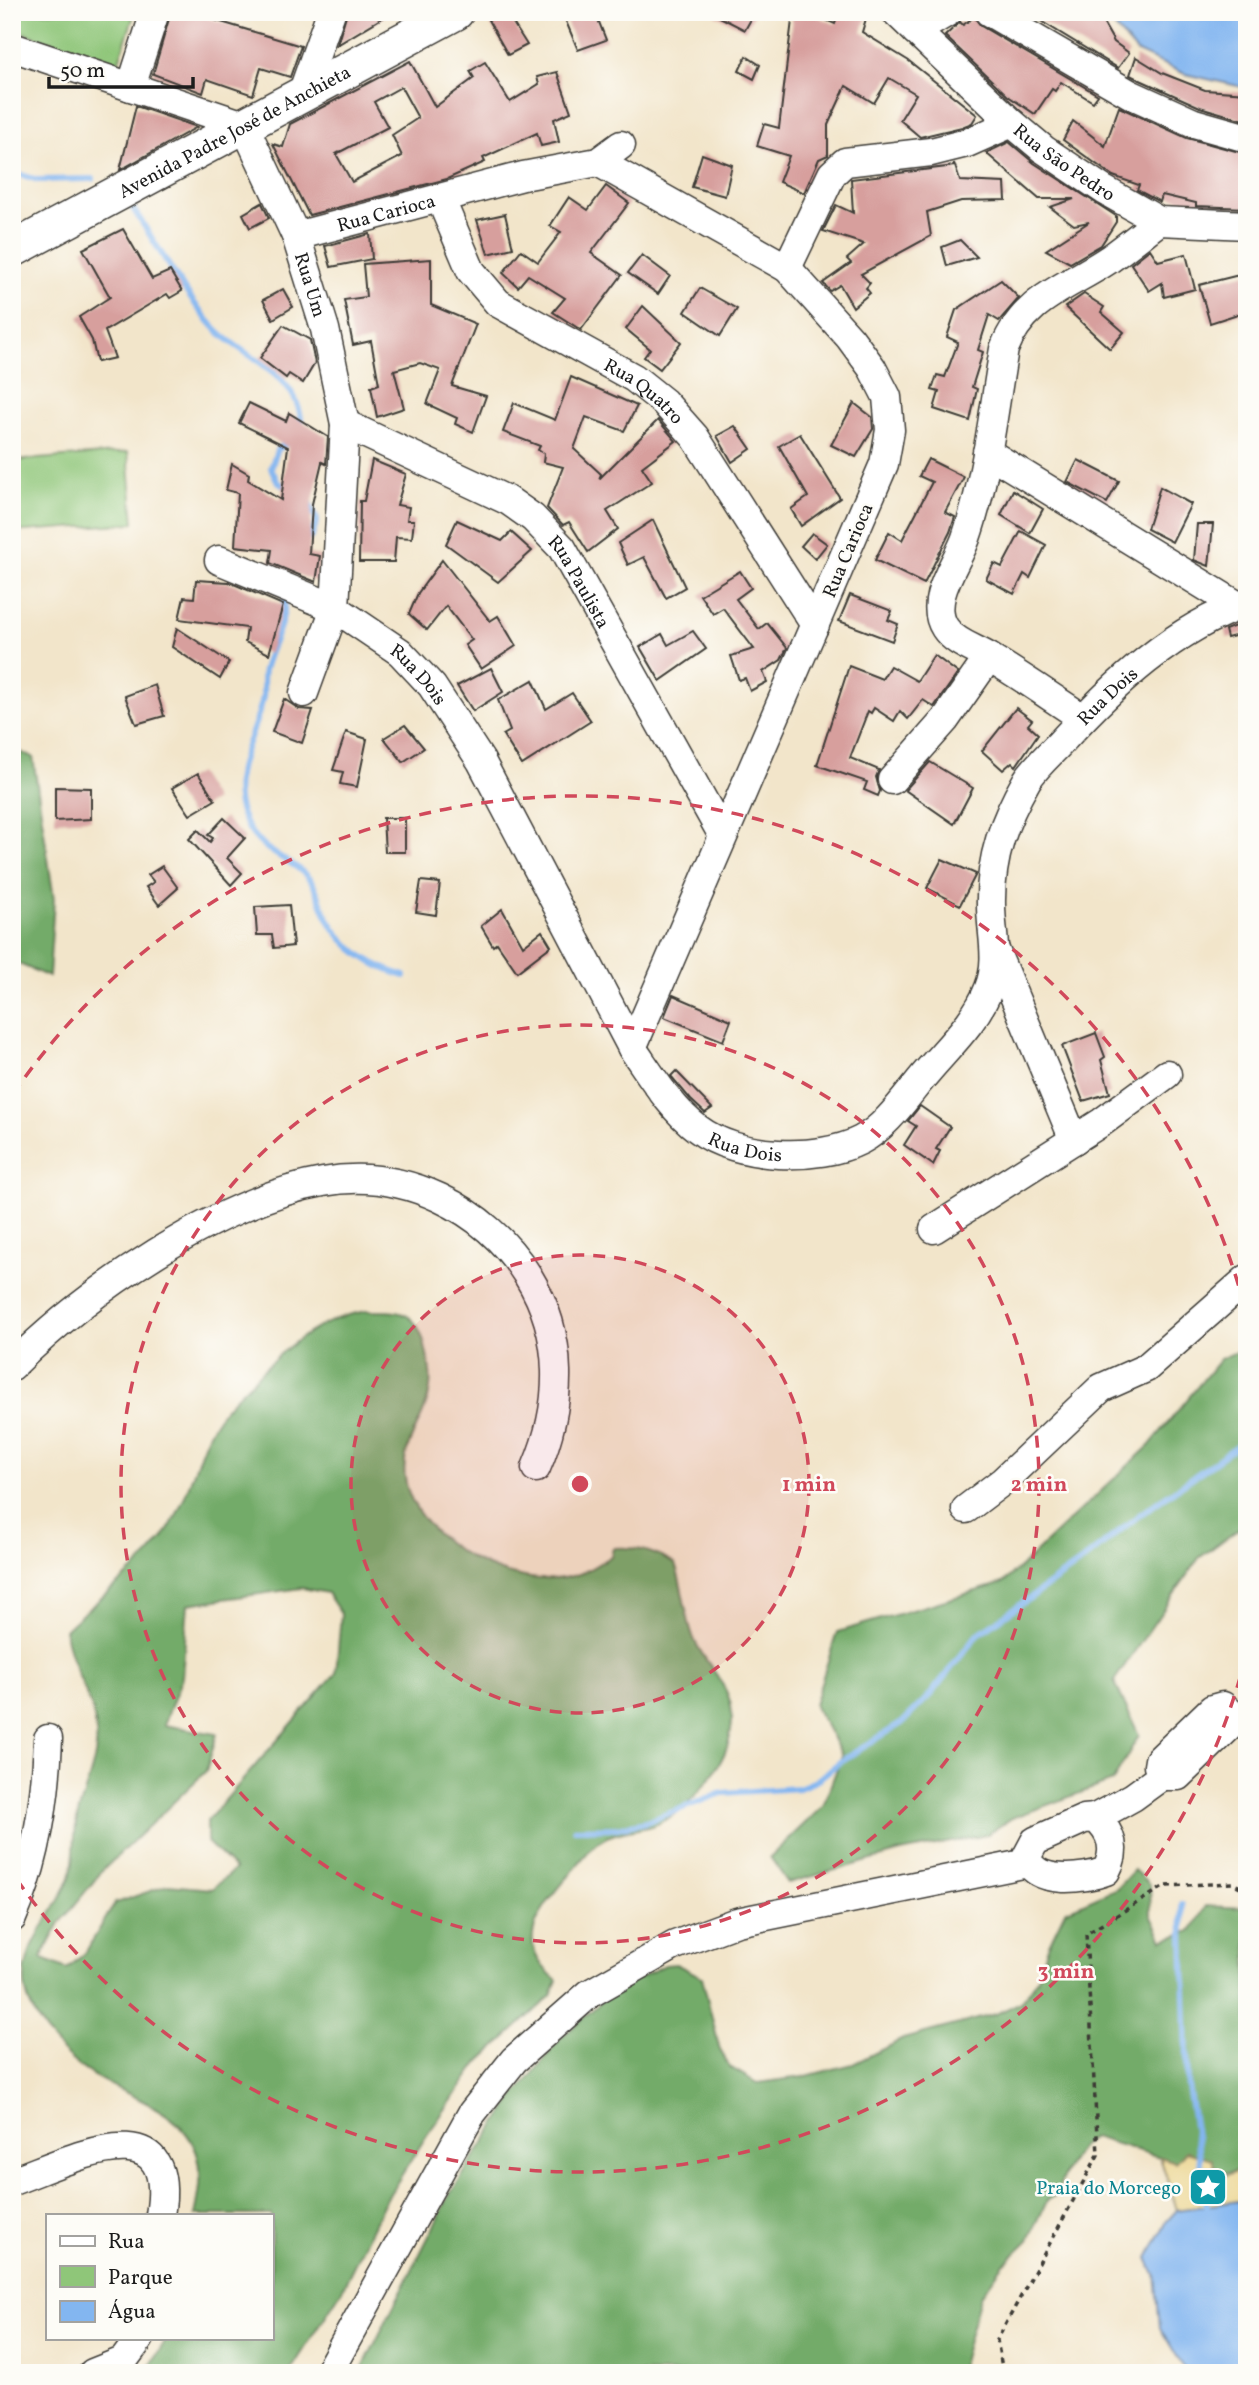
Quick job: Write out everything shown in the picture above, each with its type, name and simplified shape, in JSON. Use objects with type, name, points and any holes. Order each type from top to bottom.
[{"type":"main road","name":"Avenida Padre José de Anchieta","points":[[12,250],[456,12]]},
{"type":"street","points":[[131,87],[155,12]]},
{"type":"street","points":[[303,94],[331,12]]},
{"type":"street","name":"Rua São Pedro","points":[[906,22],[948,12]]},
{"type":"street","points":[[989,12],[1130,94],[1194,123],[1247,138]]},
{"type":"street","name":"Rua São Pedro","points":[[906,22],[1012,123],[1043,149],[1104,190],[1160,221],[1247,225]]},
{"type":"street","points":[[12,47],[244,125]]},
{"type":"street","points":[[787,268],[832,174],[845,162],[931,152],[967,143],[1012,123]]},
{"type":"street","name":"Rua Um","points":[[244,125],[296,236],[325,329],[345,424],[335,608],[304,693]]},
{"type":"street","name":"Rua Carioca","points":[[296,236],[441,200],[610,153],[787,268],[850,338],[872,368],[887,397],[890,430],[884,464],[722,834],[632,1048]]},
{"type":"street","name":"Rua Quatro","points":[[441,200],[471,271],[498,303],[634,378],[664,402],[687,428],[815,625]]},
{"type":"street","points":[[1083,718],[989,657],[956,640],[946,629],[939,608],[942,593],[965,539],[987,452],[1004,349],[1012,329],[1039,300],[1107,260],[1160,221]]},
{"type":"street","name":"Rua Paulista","points":[[345,424],[509,501],[533,518],[562,548],[722,834]]},
{"type":"street","points":[[987,452],[1242,604]]},
{"type":"street","name":"Rua Dois","points":[[219,560],[335,608],[400,652],[432,686],[481,761],[632,1048],[662,1090],[698,1129],[717,1140],[739,1149],[786,1155],[835,1148],[861,1140],[884,1123],[981,1008],[996,965],[991,904],[994,854],[1004,823],[1029,777],[1128,673],[1183,636],[1242,604]]},
{"type":"street","points":[[892,780],[945,720],[989,657]]},
{"type":"street","points":[[994,947],[1074,1140]]},
{"type":"street","points":[[933,1229],[1074,1140],[1167,1074]]},
{"type":"street","points":[[12,1366],[101,1290],[208,1225],[305,1186],[347,1179],[390,1182],[431,1194],[471,1215],[506,1246],[534,1285],[551,1330],[557,1377],[552,1424],[536,1468]]},
{"type":"street","points":[[966,1509],[1003,1482],[1101,1388],[1146,1368],[1247,1279]]},
{"type":"street","points":[[1095,1818],[1107,1830],[1113,1845],[1106,1871],[1093,1876],[1043,1876],[1028,1863],[1028,1850],[1035,1841],[1084,1819],[1095,1818],[1133,1797],[1162,1776],[1178,1776],[1231,1724],[1232,1714],[1238,1705]]},
{"type":"street","points":[[12,1918],[37,1843],[43,1809],[48,1739]]},
{"type":"street","points":[[328,2373],[472,2113],[514,2060],[589,1994],[656,1954],[737,1922],[1028,1863]]},
{"type":"street","points":[[12,2181],[108,2148],[128,2146],[147,2153],[160,2169],[164,2191],[160,2214]]},
{"type":"street","points":[[93,2373],[123,2361],[139,2340]]},
{"type":"path","points":[[1003,2373],[998,2340],[1098,2155],[1086,1934],[1165,1886],[1231,1882],[1247,1890]]},
{"type":"green space","points":[[12,12],[135,12],[118,64],[12,29]]},
{"type":"green space","points":[[128,452],[134,523],[12,532],[12,461]]},
{"type":"green space","points":[[12,749],[33,757],[54,899],[49,977],[12,961]]},
{"type":"green space","points":[[366,1311],[388,1311],[405,1315],[417,1325],[425,1346],[430,1388],[424,1411],[406,1454],[405,1478],[413,1502],[428,1524],[448,1543],[473,1559],[500,1571],[527,1578],[554,1579],[579,1574],[611,1556],[613,1548],[645,1551],[675,1564],[695,1641],[728,1695],[732,1720],[730,1736],[715,1771],[687,1803],[660,1823],[601,1840],[540,1914],[533,1940],[535,1953],[557,1980],[551,1996],[479,2062],[427,2135],[384,2203],[341,2292],[289,2373],[146,2373],[166,2340],[273,2340],[273,2214],[195,2214],[199,2193],[198,2157],[190,2139],[179,2125],[148,2103],[95,2077],[79,2066],[57,2046],[30,2004],[25,1986],[29,1953],[70,1877],[77,1819],[96,1747],[94,1717],[65,1630],[133,1571],[168,1530],[180,1508],[207,1437],[228,1405],[291,1345],[333,1320]],"holes":[[[302,1588],[327,1593],[341,1614],[336,1673],[207,1821],[207,1842],[235,1869],[212,1889],[168,1885],[115,1903],[85,1953],[67,1969],[41,1958],[60,1923],[102,1871],[206,1771],[217,1734],[164,1725],[182,1677],[188,1604]]]},
{"type":"green space","points":[[1247,1347],[1247,1523],[1199,1558],[1114,1681],[1139,1735],[1113,1781],[1012,1818],[986,1835],[901,1852],[788,1883],[770,1857],[823,1806],[842,1755],[814,1705],[837,1632],[1003,1583],[1150,1445],[1220,1359]]},
{"type":"green space","points":[[1134,1870],[1150,1885],[1151,1915],[1163,1940],[1191,1931],[1206,1906],[1247,1908],[1247,2169],[1217,2174],[1093,2137],[1087,2141],[1070,2162],[1056,2195],[1047,2201],[1029,2240],[1003,2265],[980,2297],[959,2373],[360,2373],[450,2194],[515,2096],[560,2039],[613,1991],[665,1965],[676,1964],[702,1977],[720,2050],[730,2067],[757,2083],[802,2077],[853,2064],[903,2039],[996,2014],[1021,2002],[1038,1978],[1048,1946],[1065,1911],[1117,1888]]},
{"type":"sand","name":"Praia do Morcego","points":[[1186,2151],[1212,2159],[1217,2174],[1227,2175],[1246,2168],[1246,2200],[1177,2210],[1160,2157],[1176,2162]]},
{"type":"water","points":[[1101,12],[1247,12],[1247,88],[1185,74],[1137,52]]},
{"type":"water","points":[[1246,2200],[1247,2373],[1187,2373],[1160,2328],[1155,2274],[1148,2258],[1166,2222],[1177,2210]]},
{"type":"building","points":[[171,12],[188,12],[301,46],[290,77],[261,68],[253,95],[207,79],[203,93],[153,74]]},
{"type":"building","points":[[347,12],[392,12],[337,45]]},
{"type":"building","points":[[506,12],[527,45],[508,55],[488,20]]},
{"type":"building","points":[[562,12],[595,12],[606,40],[578,50]]},
{"type":"building","points":[[710,12],[755,12],[745,30]]},
{"type":"building","points":[[793,12],[807,12],[835,24],[839,12],[868,12],[862,32],[909,61],[977,115],[972,123],[962,127],[920,137],[900,120],[916,94],[889,78],[874,103],[846,86],[828,125],[828,155],[819,159],[804,193],[779,182],[789,156],[757,146],[764,124],[779,128]]},
{"type":"building","points":[[1026,12],[1097,12],[1114,42],[1129,53],[1118,68]]},
{"type":"building","points":[[974,17],[981,26],[1098,95],[1093,102],[1061,82],[1055,91],[1052,89],[1035,114],[1008,96],[945,36],[960,22],[963,25]]},
{"type":"building","points":[[746,56],[760,65],[754,79],[739,71]]},
{"type":"building","points":[[1136,57],[1162,73],[1205,90],[1247,93],[1247,121],[1200,107],[1130,75]]},
{"type":"building","points":[[410,61],[435,107],[474,78],[470,71],[485,62],[510,102],[539,84],[537,77],[557,72],[571,112],[554,119],[559,142],[541,146],[537,133],[483,158],[485,162],[447,179],[309,215],[273,144],[283,147],[290,124]],"holes":[[[401,87],[418,118],[392,135],[402,156],[352,182],[336,154],[388,127],[374,102]]]},
{"type":"building","points":[[136,106],[197,127],[120,170]]},
{"type":"building","points":[[1119,107],[1187,138],[1247,154],[1247,208],[1196,206],[1196,203],[1162,195],[1160,202],[1137,190],[1139,185],[1113,176],[1063,140],[1073,121],[1105,146]]},
{"type":"building","points":[[1009,142],[1034,163],[1116,216],[1116,222],[1101,245],[1070,263],[1046,250],[1089,222],[1074,225],[1050,207],[1074,199],[1039,199],[986,153]]},
{"type":"building","points":[[702,154],[732,165],[725,196],[692,187]]},
{"type":"building","points":[[954,163],[960,181],[1005,183],[1006,200],[961,201],[927,212],[931,236],[861,274],[870,283],[866,288],[870,293],[853,307],[840,285],[830,291],[823,283],[851,263],[847,259],[864,244],[823,231],[836,205],[853,213],[851,179],[954,166]]},
{"type":"building","points":[[606,186],[629,203],[591,253],[622,275],[581,330],[553,312],[565,298],[528,275],[518,287],[503,273],[521,250],[538,262],[561,232],[550,226],[569,197],[588,210]]},
{"type":"building","points":[[262,203],[269,218],[250,228],[243,214]]},
{"type":"building","points":[[505,214],[513,248],[488,254],[477,220]]},
{"type":"building","points":[[123,229],[152,279],[170,271],[182,291],[170,298],[167,294],[105,331],[115,358],[97,362],[92,340],[79,317],[110,297],[83,249]]},
{"type":"building","points":[[370,234],[372,259],[331,267],[325,246]]},
{"type":"building","points":[[960,240],[977,257],[947,266],[942,247]]},
{"type":"building","points":[[1150,249],[1158,261],[1186,254],[1195,289],[1164,297],[1162,283],[1149,291],[1131,264]]},
{"type":"building","points":[[642,255],[670,276],[658,294],[628,273]]},
{"type":"building","points":[[431,259],[431,305],[476,324],[452,386],[486,396],[473,432],[455,424],[457,418],[427,404],[440,370],[420,363],[394,370],[404,408],[377,417],[371,387],[379,384],[371,341],[353,345],[344,300],[366,297],[363,264]]},
{"type":"building","points":[[1247,273],[1247,311],[1210,323],[1199,285]]},
{"type":"building","points":[[1001,280],[1019,298],[999,321],[989,315],[978,350],[983,352],[972,387],[977,389],[970,421],[934,409],[939,392],[932,390],[937,375],[945,377],[958,342],[947,337],[956,310]]},
{"type":"building","points":[[700,288],[737,309],[720,336],[685,312]]},
{"type":"building","points":[[283,289],[293,307],[273,319],[263,300]]},
{"type":"building","points":[[1084,294],[1104,307],[1101,312],[1124,332],[1110,349],[1065,307]]},
{"type":"building","points":[[643,306],[681,342],[660,369],[644,357],[650,349],[626,329]]},
{"type":"building","points":[[283,325],[310,340],[315,363],[303,383],[289,374],[286,378],[260,358]]},
{"type":"building","points":[[571,377],[637,406],[624,431],[586,417],[574,449],[601,474],[599,479],[658,420],[676,441],[642,467],[652,482],[607,511],[618,529],[588,552],[569,522],[563,525],[547,508],[563,467],[543,462],[544,454],[538,450],[540,446],[503,432],[514,403],[555,420]]},
{"type":"building","points":[[249,403],[286,421],[289,413],[328,437],[326,464],[322,462],[312,504],[309,554],[320,556],[316,582],[270,563],[272,550],[235,546],[238,493],[226,490],[232,464],[249,474],[248,480],[281,500],[288,447],[239,423]]},
{"type":"building","points":[[854,403],[872,417],[873,429],[856,457],[831,445]]},
{"type":"building","points":[[735,426],[751,449],[732,462],[717,436]]},
{"type":"building","points":[[800,434],[840,498],[801,526],[791,509],[808,497],[779,446]]},
{"type":"building","points":[[928,459],[964,477],[945,512],[955,517],[950,532],[924,584],[875,560],[889,532],[902,540],[932,482],[919,476]]},
{"type":"building","points":[[372,460],[406,474],[397,505],[409,507],[407,520],[414,520],[412,538],[396,537],[394,562],[359,562],[360,501],[364,501]]},
{"type":"building","points":[[1078,460],[1119,481],[1107,503],[1067,482]]},
{"type":"building","points":[[1160,487],[1191,504],[1172,542],[1147,529]]},
{"type":"building","points":[[1013,490],[1043,509],[1030,533],[1001,515]]},
{"type":"building","points":[[457,520],[502,541],[511,532],[532,551],[498,582],[446,544]]},
{"type":"building","points":[[653,520],[685,587],[666,598],[644,557],[628,565],[618,543]]},
{"type":"building","points":[[1197,524],[1213,524],[1209,566],[1194,560]]},
{"type":"building","points":[[1021,531],[1046,545],[1030,578],[1024,574],[1014,594],[986,579],[994,563],[1002,567]]},
{"type":"building","points":[[812,533],[827,544],[815,559],[801,546]]},
{"type":"building","points":[[442,560],[490,621],[498,616],[516,646],[481,669],[465,645],[472,640],[446,606],[427,630],[409,614],[418,593]]},
{"type":"building","points":[[740,571],[751,588],[736,599],[759,629],[767,623],[787,648],[781,660],[763,672],[767,682],[750,691],[745,678],[739,680],[731,656],[754,649],[723,608],[713,614],[700,595]]},
{"type":"building","points":[[196,580],[229,582],[283,605],[269,654],[245,642],[247,628],[179,619],[184,597],[194,598]]},
{"type":"building","points":[[850,595],[892,611],[888,620],[898,624],[892,641],[839,621]]},
{"type":"building","points":[[1243,623],[1246,633],[1227,638],[1225,630]]},
{"type":"building","points":[[177,628],[229,662],[220,679],[172,647]]},
{"type":"building","points":[[693,631],[706,649],[660,681],[640,647],[662,634],[668,645]]},
{"type":"building","points":[[934,655],[958,673],[934,707],[923,700],[908,719],[900,711],[894,721],[874,708],[871,713],[868,711],[850,758],[879,770],[876,777],[880,791],[878,796],[864,790],[867,782],[817,765],[849,666],[882,679],[890,666],[917,681]]},
{"type":"building","points":[[491,668],[503,692],[473,711],[457,686]]},
{"type":"building","points":[[533,680],[546,709],[572,693],[591,721],[522,765],[503,735],[510,731],[498,700]]},
{"type":"building","points":[[155,685],[164,716],[136,724],[125,696]]},
{"type":"building","points":[[284,699],[299,709],[313,710],[302,743],[272,732]]},
{"type":"building","points":[[1016,708],[1032,720],[1028,725],[1038,734],[1016,766],[1012,762],[1003,770],[982,751]]},
{"type":"building","points":[[405,725],[424,748],[403,762],[384,738]]},
{"type":"building","points":[[346,732],[367,739],[357,787],[340,784],[343,772],[333,770]]},
{"type":"building","points":[[930,762],[973,788],[954,824],[905,790]]},
{"type":"building","points":[[198,773],[215,800],[190,815],[172,788]]},
{"type":"building","points":[[55,787],[91,788],[91,819],[55,821]]},
{"type":"building","points":[[224,818],[245,838],[227,858],[242,873],[231,885],[189,839],[198,830],[210,842],[213,838],[208,835]]},
{"type":"building","points":[[383,818],[405,818],[405,852],[385,852]]},
{"type":"building","points":[[942,859],[976,874],[960,905],[927,888]]},
{"type":"building","points":[[162,866],[178,888],[159,905],[146,887],[154,882],[148,875]]},
{"type":"building","points":[[421,881],[440,883],[436,915],[416,912]]},
{"type":"building","points":[[289,905],[293,946],[274,948],[272,935],[257,935],[255,907]]},
{"type":"building","points":[[502,909],[523,946],[542,931],[551,946],[517,972],[497,943],[493,946],[481,926]]},
{"type":"building","points":[[673,995],[731,1020],[723,1041],[664,1017]]},
{"type":"building","points":[[1096,1033],[1105,1057],[1101,1060],[1110,1093],[1083,1101],[1062,1046]]},
{"type":"building","points":[[676,1071],[712,1108],[705,1113],[691,1100],[671,1076]]},
{"type":"building","points":[[920,1106],[950,1127],[936,1149],[940,1151],[933,1165],[904,1145],[916,1126],[908,1121]]},
{"type":"waterway","points":[[12,172],[38,180],[93,179]]},
{"type":"waterway","points":[[132,207],[181,284],[214,327],[269,369],[292,393],[299,409],[302,428]]},
{"type":"waterway","points":[[288,489],[278,482],[271,468],[277,450],[290,441]]},
{"type":"waterway","points":[[305,541],[312,536],[317,520],[309,502]]},
{"type":"waterway","points":[[285,594],[280,625],[264,670],[263,697],[241,766],[238,800],[243,817],[259,842],[298,868],[311,881],[335,930],[352,948],[383,968],[405,976]]},
{"type":"waterway","points":[[575,1829],[617,1828],[646,1822],[722,1793],[799,1788],[816,1781],[841,1761],[902,1723],[931,1694],[977,1635],[1247,1439]]},
{"type":"waterway","points":[[1182,1904],[1188,2086],[1208,2212]]},
{"type":"place","name":"Praia do Morcego","points":[[1208,2187]]}]
